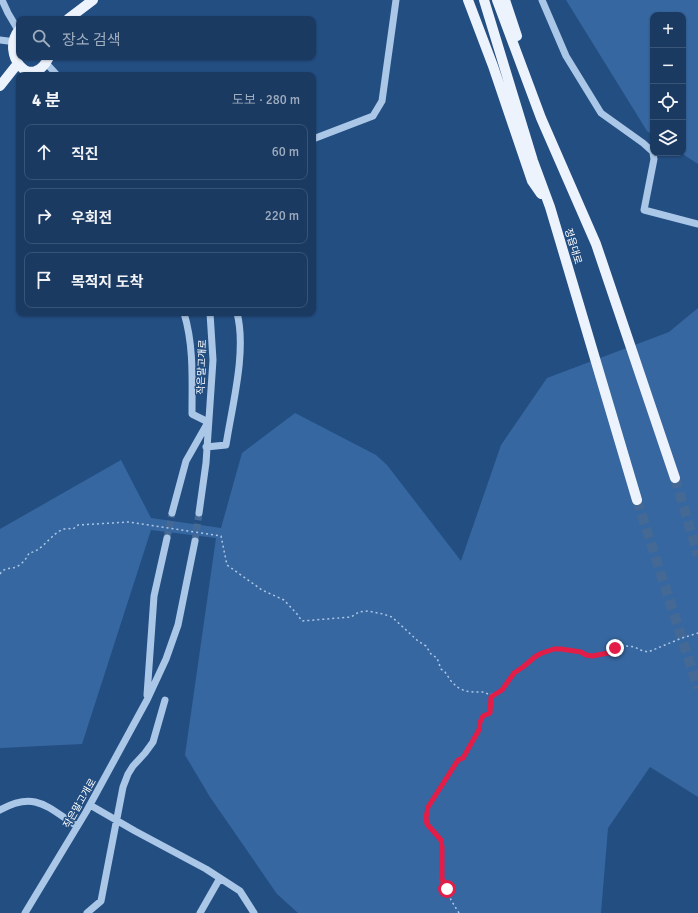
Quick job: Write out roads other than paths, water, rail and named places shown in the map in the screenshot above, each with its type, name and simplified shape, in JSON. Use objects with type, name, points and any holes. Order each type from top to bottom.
[{"type":"main road","points":[[72,16],[93,0]]},
{"type":"main road","points":[[468,0],[493,66],[532,181],[550,206]]},
{"type":"main road","name":"정읍대로","points":[[484,0],[533,161],[550,206],[637,500]]},
{"type":"main road","name":"정읍대로","points":[[497,0],[540,118],[596,244],[674,478]]},
{"type":"main road","points":[[505,0],[540,118]]},
{"type":"main road","points":[[16,32],[4,41],[7,56],[15,68],[21,71],[35,71],[41,68],[47,60]]},
{"type":"main road","points":[[0,86],[15,68]]},
{"type":"street","points":[[2,0],[16,25]]},
{"type":"street","points":[[316,138],[373,116],[382,101],[396,0]]},
{"type":"street","points":[[542,0],[566,56],[601,113],[643,143],[650,150]]},
{"type":"street","points":[[47,60],[55,72]]},
{"type":"street","points":[[654,156],[644,210],[698,224]]},
{"type":"street","points":[[185,316],[192,358],[192,414],[208,422]]},
{"type":"street","name":"작은말고개로","points":[[199,513],[213,360],[210,316]]},
{"type":"street","points":[[206,448],[226,445],[240,358],[240,323],[238,316]]},
{"type":"street","name":"작은말고개로","points":[[172,513],[186,461],[208,422]]},
{"type":"street","name":"작은말고개로","points":[[147,700],[154,596],[167,538]]},
{"type":"street","name":"작은말고개로","points":[[24,913],[90,805],[147,700],[166,659],[178,625],[195,541]]},
{"type":"street","points":[[87,913],[102,901],[123,787],[128,774],[136,762],[153,742],[165,700]]},
{"type":"street","points":[[0,810],[22,801],[32,800],[48,806],[77,826]]},
{"type":"street","points":[[90,805],[206,869],[240,891],[254,913]]},
{"type":"street","points":[[200,913],[220,878]]},
{"type":"tunnel","points":[[675,478],[698,555]]},
{"type":"tunnel","points":[[637,500],[698,688]]},
{"type":"tunnel","points":[[167,538],[172,513]]},
{"type":"tunnel","points":[[195,541],[199,513]]}]
